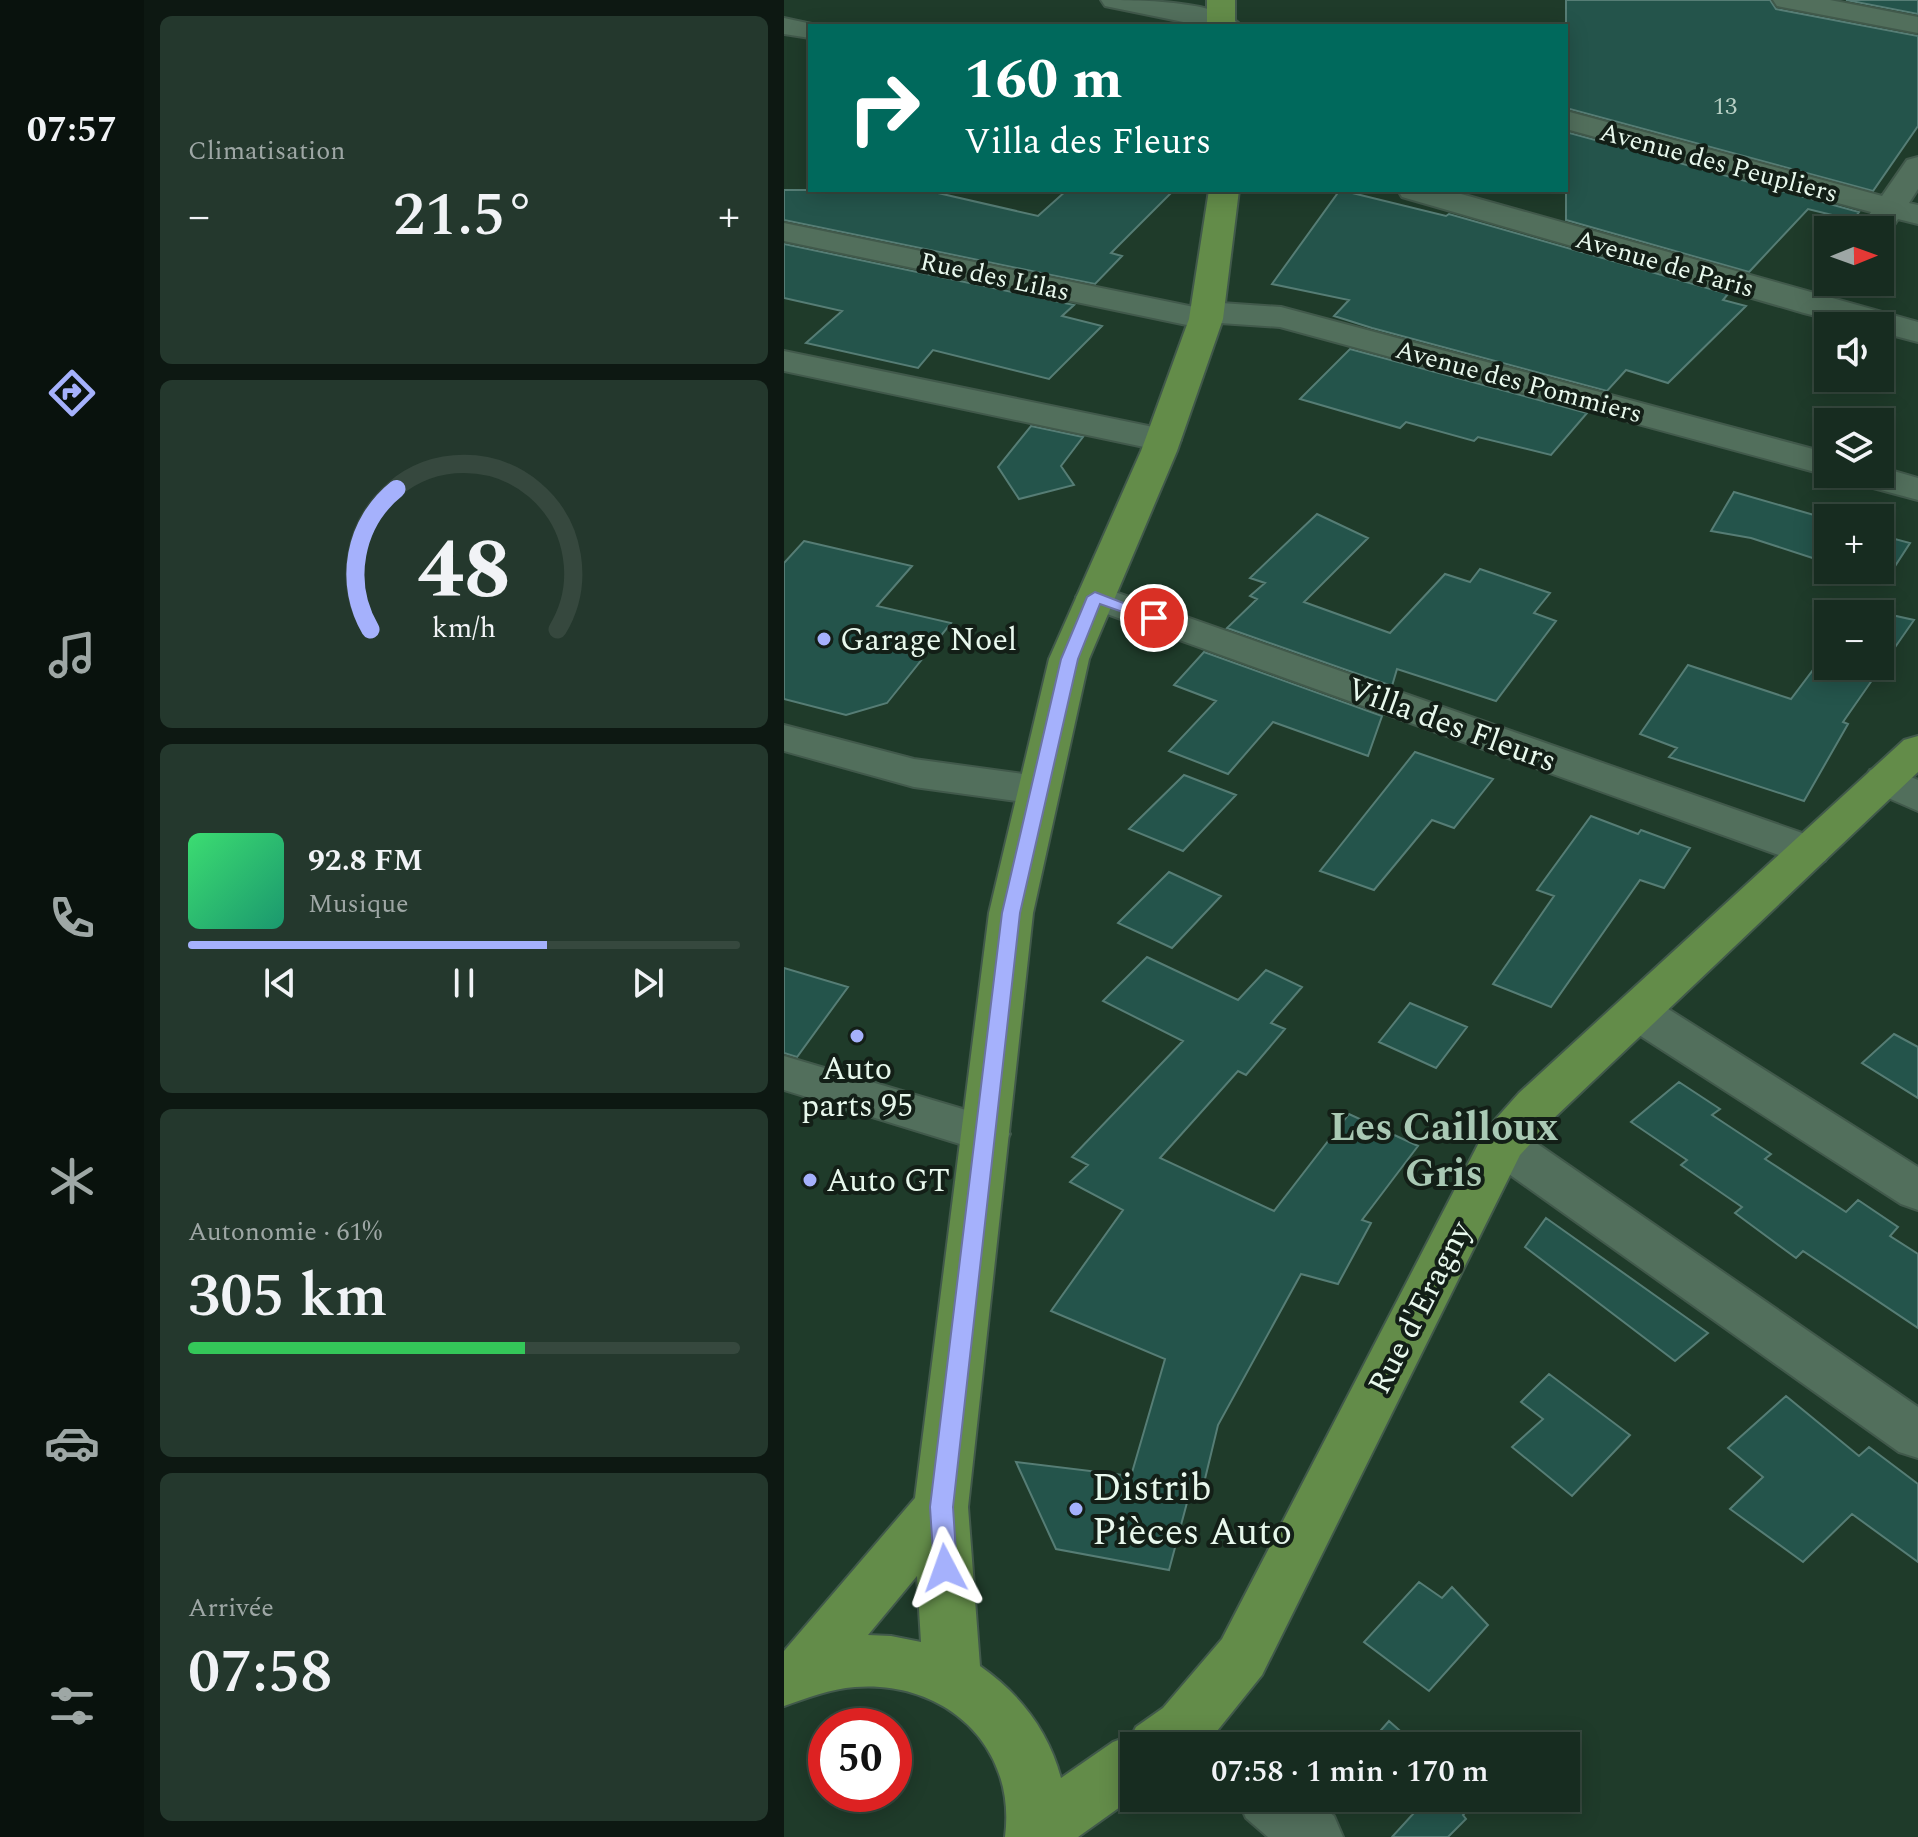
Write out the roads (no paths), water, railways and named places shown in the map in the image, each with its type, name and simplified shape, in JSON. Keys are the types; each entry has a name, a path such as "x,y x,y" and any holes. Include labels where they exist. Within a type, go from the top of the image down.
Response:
{"main road":[{"path":"952,1678 941,1507 1011,913 1069,659 1161,446 1207,316 1224,192"},
{"name":"Rue d'Eragny","path":"1188,1732 1242,1657 1502,1144 1536,1106 1810,851 1907,775"},
{"path":"794,1675 941,1507"},
{"path":"794,1675 856,1660 906,1663 952,1678 989,1704 1017,1739 1034,1783 1035,1834"},
{"path":"1035,1834 1120,1772"}],"street":[{"path":"1115,0 1222,19"},
{"path":"1787,0 1918,25"},
{"path":"784,26 808,30"},
{"name":"Avenue des Peupliers","path":"1568,121 1895,218"},
{"path":"1895,218 1918,166"},
{"name":"Avenue de Paris","path":"1421,192 1814,291"},
{"name":"Rue des Lilas","path":"784,232 1207,316"},
{"name":"Avenue de Paris","path":"1831,296 1918,332"},
{"name":"Avenue des Pommiers","path":"1207,316 1281,317 1814,460"},
{"path":"784,361 1161,446"},
{"path":"1894,482 1918,489"},
{"name":"Villa des Fleurs","path":"1095,597 1810,851"},
{"path":"784,738 914,773 1038,790"},
{"path":"1638,1012 1918,1191"},
{"path":"784,1073 986,1134"},
{"path":"1502,1144 1918,1436"},
{"path":"1284,1812 1313,1837"}],"place":[{"name":"Garage Noel","path":"824,639"},
{"name":"Auto parts 95","path":"857,1036"},
{"name":"Auto GT","path":"810,1180"},
{"name":"Distrib Pièces Auto","path":"1076,1509"}],"district":[{"name":"Les Cailloux Gris","path":"1444,1149"}]}
